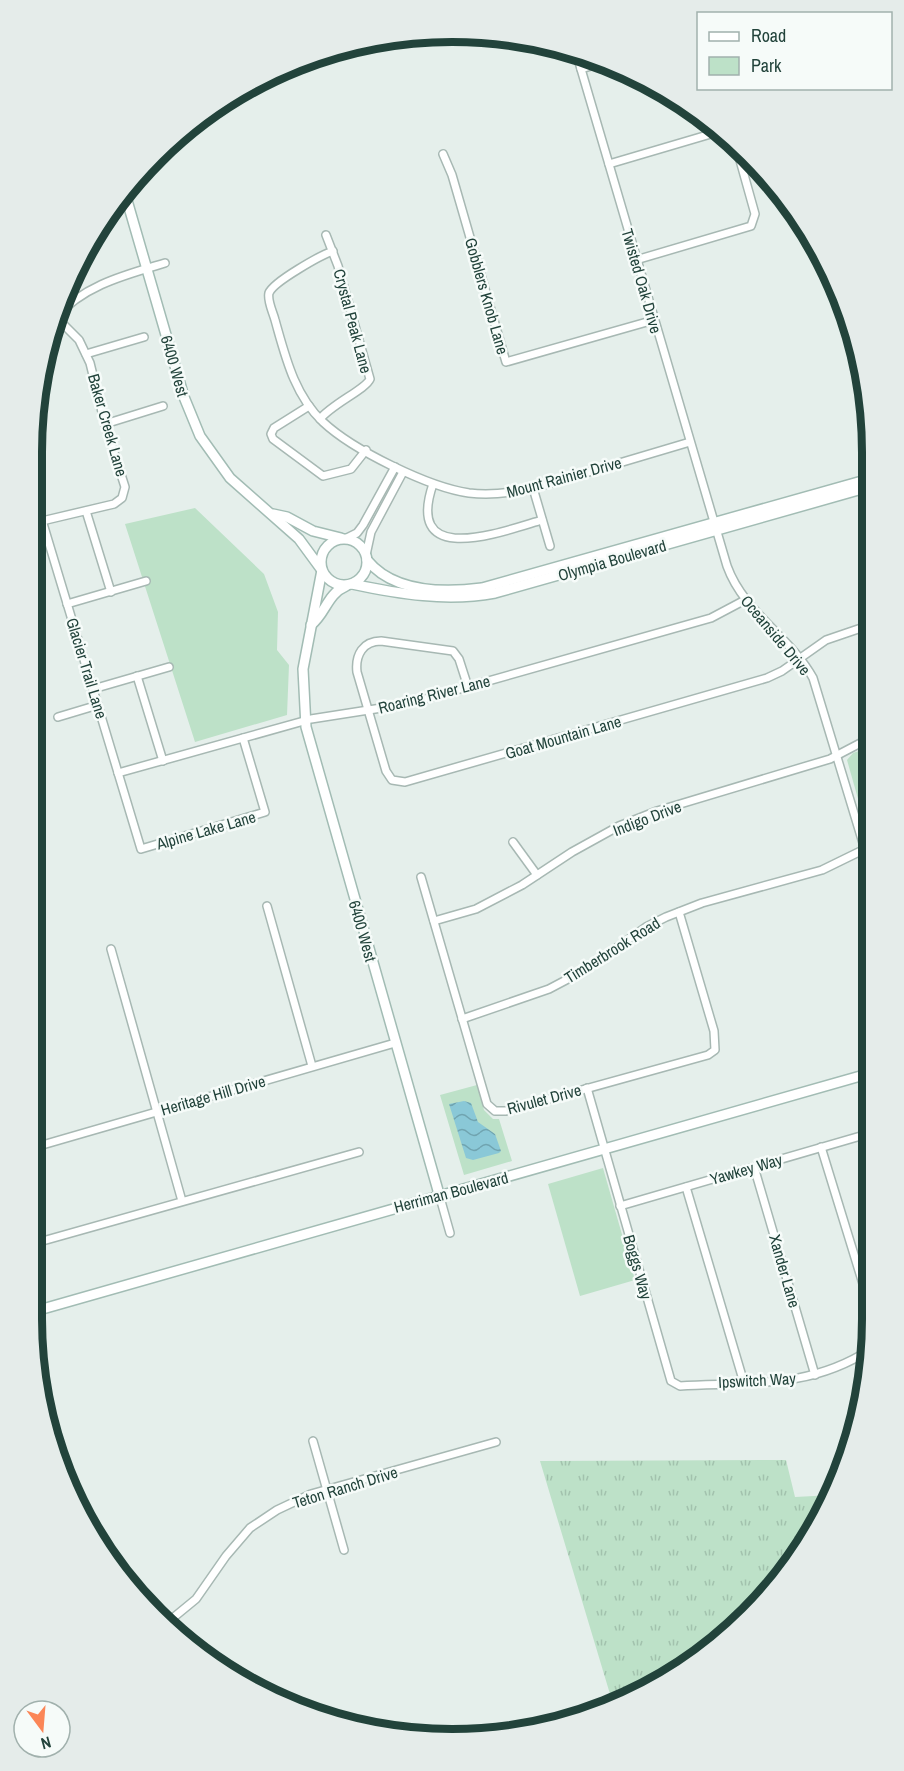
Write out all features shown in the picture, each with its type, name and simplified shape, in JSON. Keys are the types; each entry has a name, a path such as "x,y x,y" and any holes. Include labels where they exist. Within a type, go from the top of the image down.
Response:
{"street":[{"name":"Twisted Oak Drive","path":"579,62 709,509"},
{"path":"581,69 590,66"},
{"path":"609,164 710,134"},
{"name":"Gobblers Knob Lane","path":"443,154 452,176 506,362 654,320"},
{"path":"636,260 748,228 754,223 755,214 740,160"},
{"name":"6400 West","path":"127,202 184,397 200,436 230,478 305,545 321,570 303,676 305,720 450,1233"},
{"name":"Crystal Peak Lane","path":"320,419 337,402 366,387 370,379 333,251 326,235"},
{"name":"Mount Rainier Drive","path":"333,251 317,258 273,288 269,295 289,369 309,406 320,419 399,469 434,484 481,494 533,488 690,442"},
{"path":"69,307 94,288 165,263"},
{"name":"Baker Creek Lane","path":"42,521 114,504 122,498 126,487 105,424 86,354 79,340 63,324"},
{"path":"86,354 144,337"},
{"path":"105,424 163,406"},
{"path":"309,406 274,428 271,434 275,441 323,476 351,469 366,450"},
{"path":"399,469 371,532 364,573 350,585 334,584 321,570 321,555 326,546 357,533 399,469"},
{"name":"Olympia Boulevard","path":"350,585 431,597 482,596 862,481"},
{"path":"434,484 427,512 436,533 443,537 485,536 543,520"},
{"path":"533,488 550,546"},
{"name":"Olympia Boulevard","path":"366,557 382,575 405,584 437,590 471,590 502,584 862,489"},
{"name":"Oceanside Drive","path":"709,509 730,575 745,600 800,659 817,687 862,839"},
{"path":"86,511 111,592"},
{"name":"6400 West","path":"273,514 287,517 313,531 345,539"},
{"name":"Glacier Trail Lane","path":"42,521 141,849"},
{"path":"345,539 358,544 366,557"},
{"path":"68,604 146,581"},
{"name":"6400 West","path":"311,626 321,615 332,596 350,585"},
{"name":"Roaring River Lane","path":"118,773 305,720 407,704 717,616 745,600"},
{"name":"Goat Mountain Lane","path":"468,687 459,659 453,651 372,642 360,652 356,664 388,775 392,780 402,782 767,678 800,659 826,640 862,628"},
{"path":"93,689 169,667"},
{"path":"137,676 163,761"},
{"path":"58,717 98,705"},
{"name":"Alpine Lake Lane","path":"141,849 265,812 243,738"},
{"name":"Indigo Drive","path":"434,921 476,909 537,876 572,852 647,815 838,755 862,742"},
{"path":"513,842 537,876"},
{"name":"Timberbrook Road","path":"462,1019 549,989 585,970 646,927 679,912 822,870 862,850"},
{"name":"Rivulet Drive","path":"421,876 487,1104 495,1111 506,1111 708,1055 715,1050 714,1031 679,912"},
{"path":"267,906 312,1065"},
{"path":"111,949 182,1201"},
{"name":"Heritage Hill Drive","path":"42,1145 312,1065 395,1043"},
{"name":"Herriman Boulevard","path":"42,1309 439,1194 605,1150 862,1076"},
{"name":"Boggs Way","path":"587,1088 667,1373 673,1383"},
{"name":"Yawkey Way","path":"621,1206 862,1135"},
{"path":"821,1147 862,1280"},
{"path":"42,1241 359,1152"},
{"name":"Xander Lane","path":"754,1167 815,1375"},
{"path":"686,1187 744,1383"},
{"name":"Ipswitch Way","path":"673,1383 683,1386 777,1382 815,1375 847,1365 860,1356"},
{"path":"312,1441 344,1550"},
{"name":"Teton Ranch Drive","path":"172,1618 196,1599 226,1556 250,1528 290,1503 327,1490 496,1442"}],"green space":[{"path":"195,508 264,574 278,612 277,650 289,665 287,715 195,742 125,524"},
{"path":"862,750 862,813 847,760 853,753"},
{"path":"477,1085 484,1110 493,1119 499,1119 512,1161 464,1175 440,1095"},
{"path":"603,1168 635,1280 580,1296 548,1184"},
{"path":"786,1460 795,1497 822,1496 793,1547 742,1609 680,1660 611,1697 540,1461"}],"water":[{"path":"464,1101 471,1103 478,1122 495,1134 501,1151 499,1153 473,1160 466,1158 449,1104"}]}
